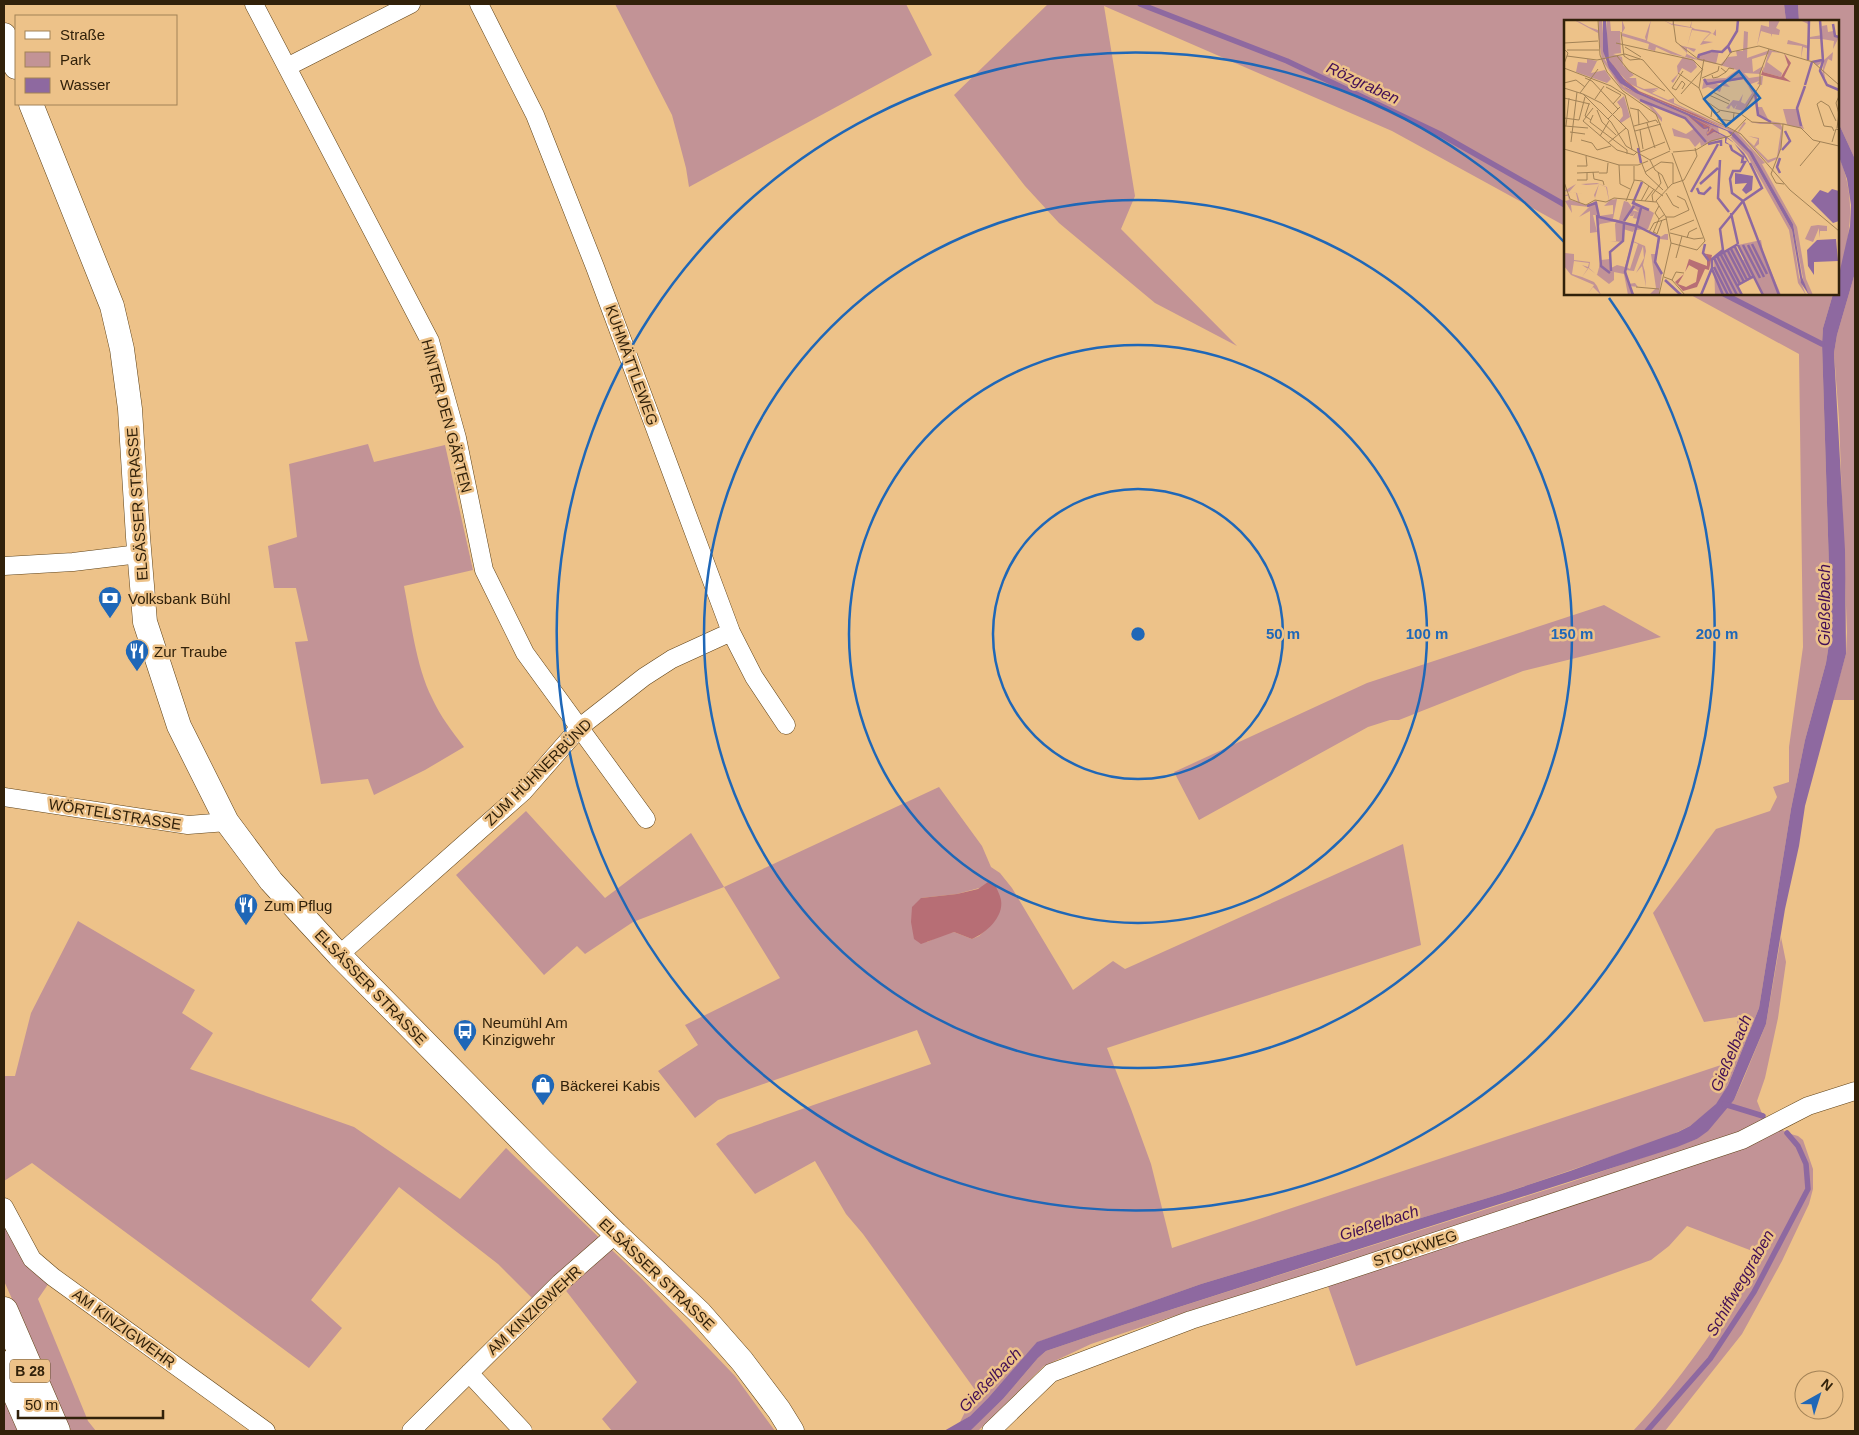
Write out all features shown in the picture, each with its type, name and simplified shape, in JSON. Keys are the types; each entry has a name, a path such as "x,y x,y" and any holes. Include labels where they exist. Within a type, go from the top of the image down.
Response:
{"highway":[{"name":"B 28","path":"4,1311 56,1431"},
{"name":"B 28","path":"4,1365 33,1431"}],"street":[{"name":"HINTER DEN GÄRTEN","path":"254,4 430,341 457,438 484,570 525,653 646,819"},
{"path":"287,67 411,4"},
{"name":"KUHMÄTTLEWEG","path":"478,4 535,115 595,267 731,632 754,677 786,725"},
{"path":"4,35 15,63"},
{"name":"ELSÄSSER STRASSE","path":"31,105 112,306 122,349 130,409 139,554 146,622 178,726 227,822 271,881 339,955 616,1234 699,1312 742,1361 779,1410 792,1431"},
{"path":"4,566 73,562 139,554"},
{"name":"ZUM HÜHNERBÜND","path":"339,955 523,792 580,727 644,677 672,659 731,632"},
{"name":"WÖRTELSTRASSE","path":"4,797 188,825 227,822"},
{"name":"STOCKWEG","path":"991,1431 1051,1373 1190,1320 1325,1278 1742,1140 1808,1106 1855,1091"},
{"name":"AM KINZIGWEHR","path":"4,1207 32,1259 53,1277 266,1431"},
{"name":"AM KINZIGWEHR","path":"411,1431 560,1283 616,1234"},
{"path":"468,1373 523,1431"}],"green space":[{"path":"615,4 906,4 932,55 689,187 672,115"},
{"path":"1048,4 1784,4 1786,20 1564,20 1564,225 1392,131 1104,6 1135,196 1121,229 1237,346 1155,303 1059,223 1025,186 954,95"},
{"path":"1798,4 1855,4 1855,159 1839,124 1839,20 1799,20"},
{"path":"1839,157 1848,186 1850,201 1849,231 1839,275"},
{"path":"1855,273 1855,700 1833,700 1846,654 1847,632 1839,419 1834,353 1837,335"},
{"path":"1691,295 1833,295 1823,328 1822,344 1831,631 1826,663 1805,740 1791,809 1759,1008 1728,1085 1716,1105 1690,1126 1665,1138 1501,1194 1201,1284 1038,1342 988,1398 970,1416 960,1422 968,1406 978,1394 863,1234 846,1214 815,1161 755,1194 716,1144 728,1135 931,1064 917,1030 718,1100 695,1118 658,1071 698,1045 685,1025 780,978 724,887 939,787 982,846 991,867 1000,873 1012,888 1073,990 1113,961 1125,969 1403,844 1421,945 1107,1048 1151,1164 1172,1248 1724,1064 1735,1048 1738,1031 1737,1017 1704,1022 1653,913 1716,829 1770,811 1777,797 1773,787 1789,782 1789,747 1803,647 1799,354","holes":["983,887 989,927 979,936 972,939 954,932 944,934 927,942 921,898 957,894"]},
{"path":"368,444 374,462 445,445 473,570 404,586 415,643 426,685 446,723 464,747 425,770 374,795 368,779 321,784 295,642 308,641 296,588 274,588 268,546 297,537 289,464"},
{"path":"1604,605 1661,637 1523,671 1399,720 1390,720 1368,727 1199,820 1174,772 1367,683"},
{"path":"526,811 605,898 691,833 724,887 633,922 585,954 577,946 544,975 456,875"},
{"path":"78,921 195,990 182,1013 213,1033 190,1069 354,1127 460,1199 506,1148 640,1277 735,1376 775,1431 612,1431 602,1419 637,1382 560,1283 538,1304 498,1264 399,1187 311,1300 342,1328 309,1368 32,1163 4,1181 4,1076 15,1076 31,1013"},
{"path":"1781,937 1786,962 1778,1018 1765,1078 1757,1101 1763,1116 1787,1133 1798,1136 1803,1140 1813,1169 1813,1189 1809,1204 1782,1261 1742,1334 1665,1431 1633,1431 1673,1385 1723,1316 1742,1286 1755,1252 1687,1226 1669,1246 1651,1260 1356,1366 1323,1272 1198,1308 1091,1344 1044,1366 978,1431 969,1431 1003,1399 1046,1351 1568,1183 1697,1139 1734,1100 1743,1080 1766,1024"},
{"path":"4,1207 53,1277 38,1299 88,1421 96,1431 71,1431 4,1281"},
{"path":"4,1394 20,1431 4,1431"}],"shaded area":[{"path":"988,882 995,885 1001,898 1001,906 1000,912 993,924 983,933 972,939 954,932 921,944 914,939 911,922 912,907 921,898 957,894 978,889"}],"water":[{"path":"1784,4 1798,4 1799,20 1786,20"},
{"path":"1839,124 1855,159 1855,273 1837,335 1834,353 1845,550 1846,654 1805,806 1799,846 1785,909 1766,1024 1734,1100 1708,1131 1697,1139 1677,1147 1046,1351 1003,1399 971,1430 944,1431 970,1416 1037,1342 1201,1284 1501,1194 1570,1171 1678,1132 1690,1126 1716,1104 1728,1085 1759,1008 1791,809 1805,740 1826,663 1831,631 1822,344 1823,328 1833,295 1839,295 1839,275 1850,226 1851,205 1847,179 1839,157"}],"waterway":[{"name":"Rözgraben","path":"1140,4 1287,61 1440,134 1564,204"},
{"name":"Rözgraben","path":"1726,295 1822,344"},
{"path":"1724,1104 1763,1116"},
{"name":"Schiffweggraben","path":"1647,1431 1710,1359 1754,1292 1808,1189 1806,1164 1798,1146 1787,1133"}],"place":[{"name":"Volksbank Bühl","path":"110,619"},
{"name":"Zur Traube","path":"137,672"},
{"name":"Zum Pflug","path":"246,926"},
{"name":"Neumühl Am Kinzigwehr","path":"465,1052"},
{"name":"Bäckerei Kabis","path":"543,1106"}],"water label":[{"name":"Gießelbach","path":"1824,605"},
{"name":"Gießelbach","path":"1731,1053"},
{"name":"Gießelbach","path":"1379,1223"},
{"name":"Gießelbach","path":"990,1380"}]}
